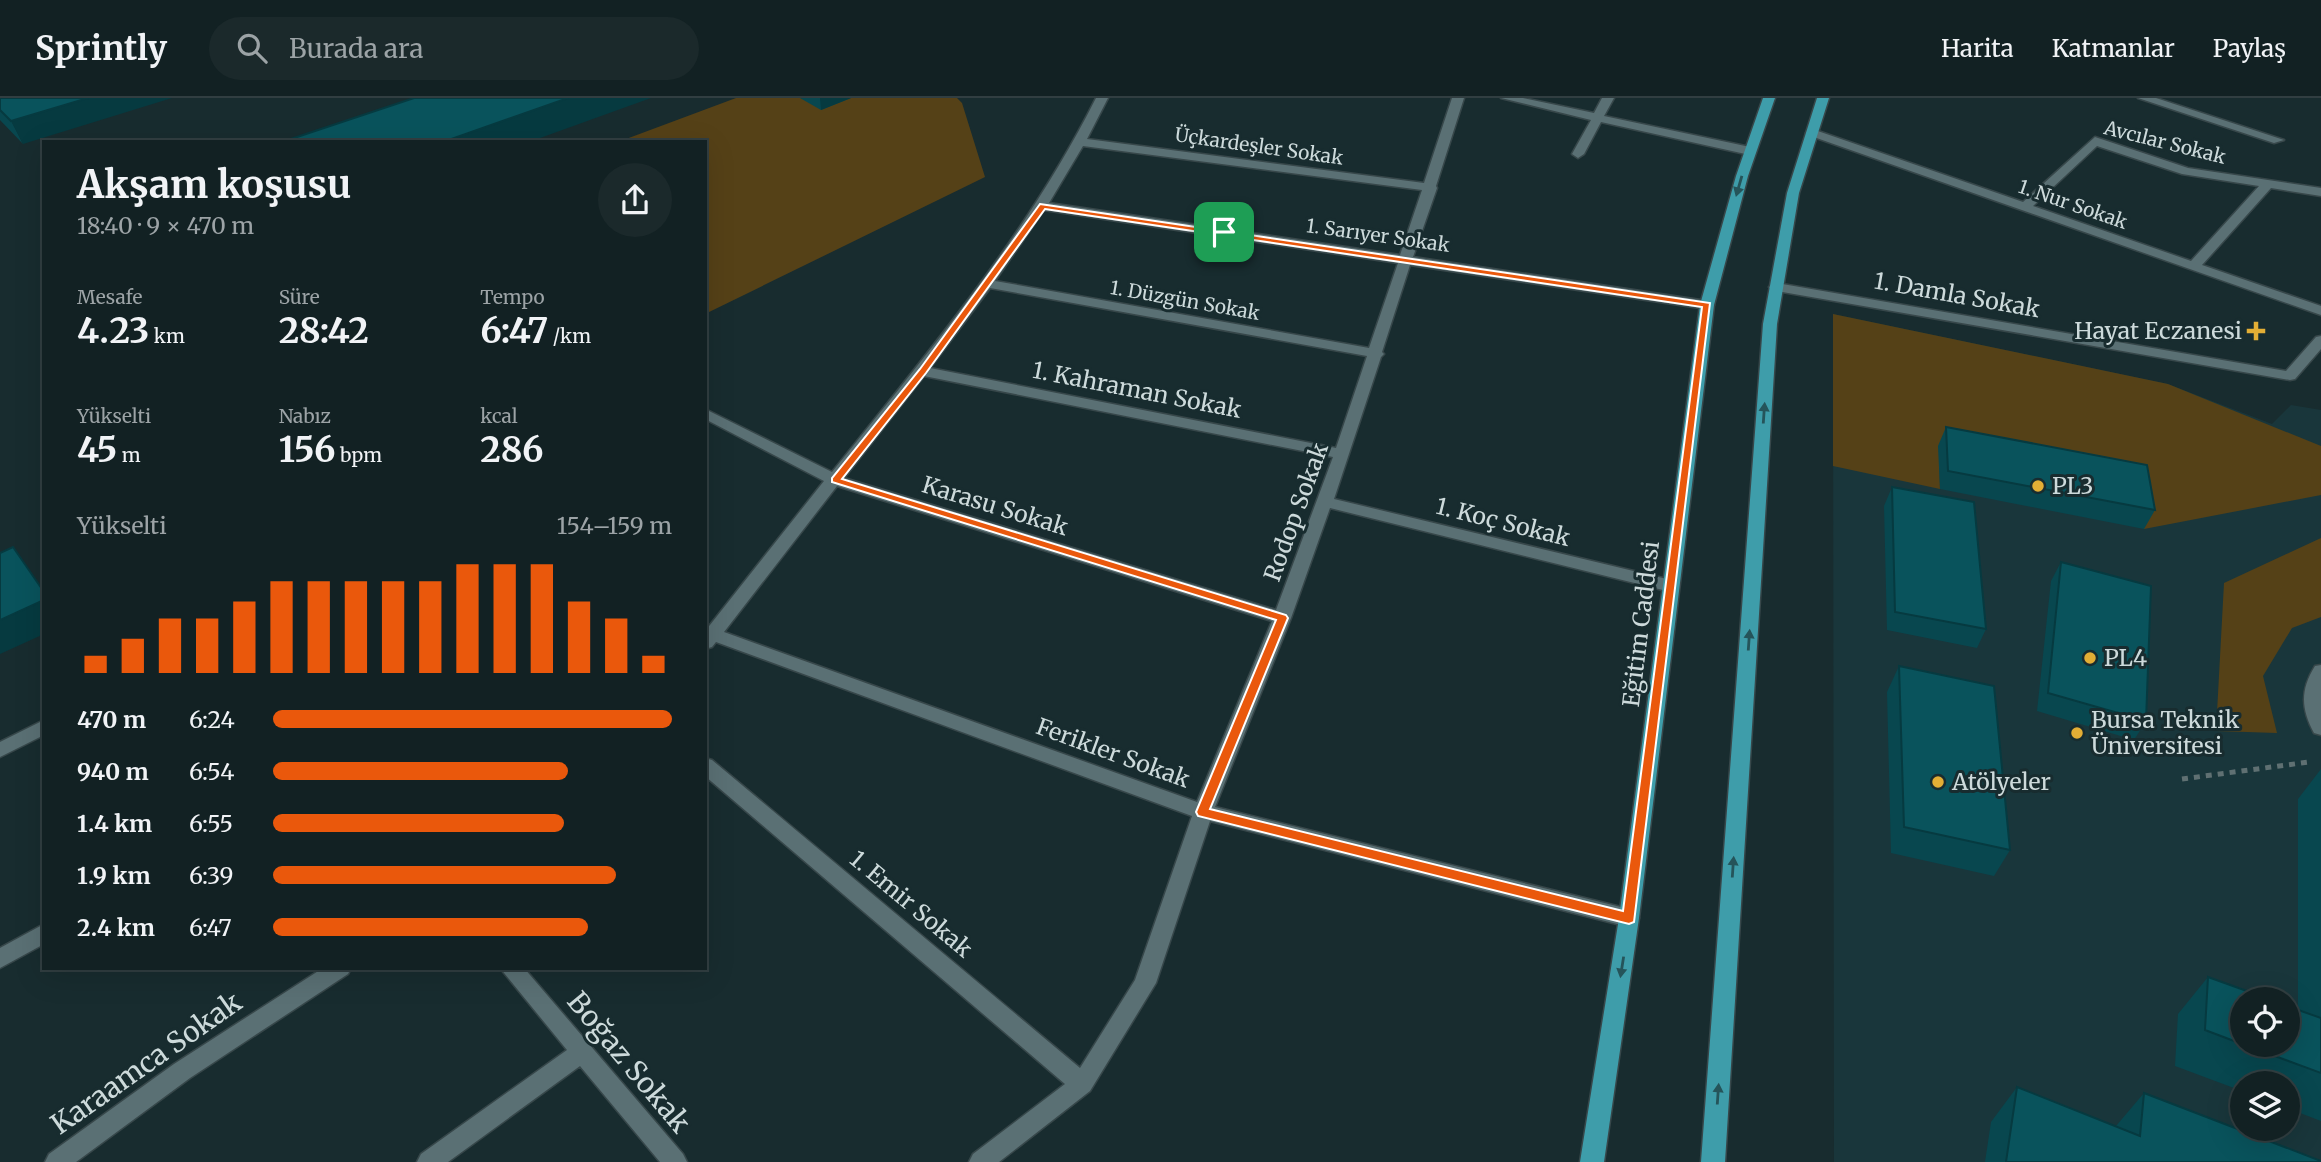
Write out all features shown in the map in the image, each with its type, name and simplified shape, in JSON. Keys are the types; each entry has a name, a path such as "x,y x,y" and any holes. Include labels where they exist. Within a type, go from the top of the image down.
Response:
{"main road":[{"name":"Eğitim Caddesi","path":"1592,1162 1629,918 1707,305 1769,98"},
{"path":"1713,1162 1769,338 1793,193 1823,98"}],"street":[{"path":"709,639 923,371 1043,206 1081,142 1102,98"},
{"name":"Rodop Sokak","path":"1082,1084 1145,984 1203,812 1282,618 1342,454 1377,354 1458,98"},
{"path":"1507,98 1751,151"},
{"path":"1578,154 1608,98"},
{"path":"2144,98 2278,140"},
{"name":"1. Nur Sokak","path":"1811,133 2321,311"},
{"name":"Avcılar Sokak","path":"2024,208 2095,141 2186,171 2321,192"},
{"name":"Üçkardeşler Sokak","path":"1081,142 1431,188"},
{"path":"2193,267 2268,184"},
{"name":"1. Sarıyer Sokak","path":"1043,206 1707,305"},
{"name":"1. Düzgün Sokak","path":"986,283 1377,354"},
{"name":"1. Damla Sokak","path":"1776,287 2290,376 2321,340"},
{"name":"1. Kahraman Sokak","path":"923,371 1342,454"},
{"name":"Karasu Sokak","path":"707,414 835,480 1282,618"},
{"name":"1. Koç Sokak","path":"1325,502 1671,586"},
{"name":"Ferikler Sokak","path":"709,639 1203,812 1629,918"},
{"path":"2321,671 2313,683 2313,712 2321,728"},
{"path":"0,750 42,728"},
{"name":"1. Emir Sokak","path":"707,767 1082,1084"},
{"path":"0,959 42,934"},
{"name":"Karaamca Sokak","path":"57,1162 181,1071 337,970"},
{"name":"Boğaz Sokak","path":"514,970 675,1162"},
{"path":"429,1162 582,1052"},
{"path":"987,1160 1082,1084"}],"path":[{"path":"2182,779 2321,760"}],"shaded area":[{"path":"736,98 957,98 962,103 985,177 707,313 707,140 623,140"},
{"name":"Bursa Teknik Üniversitesi","path":"1833,314 2168,384 2272,424 2291,405 2321,410 2321,1162 1834,1162"},
{"path":"1833,314 2168,384 2321,446 2321,495 2144,529 2136,483 1939,446 1940,489 1833,466"},
{"path":"2321,538 2321,617 2292,628 2263,676 2277,733 2216,731 2224,583"}],"building":[{"path":"0,98 88,98 11,121 0,110"},
{"path":"414,98 568,98 449,140 288,140"},
{"path":"1946,427 2147,465 2155,510 1948,471"},
{"path":"1892,487 1974,502 1986,629 1895,612"},
{"path":"13,547 42,589 42,601 0,620 0,553"},
{"name":"PL4","path":"2061,562 2151,586 2146,721 2048,693"},
{"name":"Atölyeler","path":"1899,666 1994,686 2010,850 1904,827"},
{"path":"2208,977 2236,987 2230,987 2230,1039 2205,1030"},
{"path":"2300,1011 2321,1018 2321,1073 2278,1057 2300,1057"},
{"path":"2017,1087 2140,1136 2144,1093 2230,1126 2230,1141 2269,1141 2321,1161 2321,1162 2006,1162"}],"place":[{"name":"Hayat Eczanesi","path":"2256,331"},
{"name":"PL3","path":"2038,486"},
{"name":"PL4","path":"2090,658"},
{"name":"Bursa Teknik Üniversitesi","path":"2077,733"},
{"name":"Atölyeler","path":"1938,782"}],"route":[{"path":"1043,206 1224,232 1707,305 1629,918 1203,812 1282,618 835,480 923,371 1043,206"}]}
